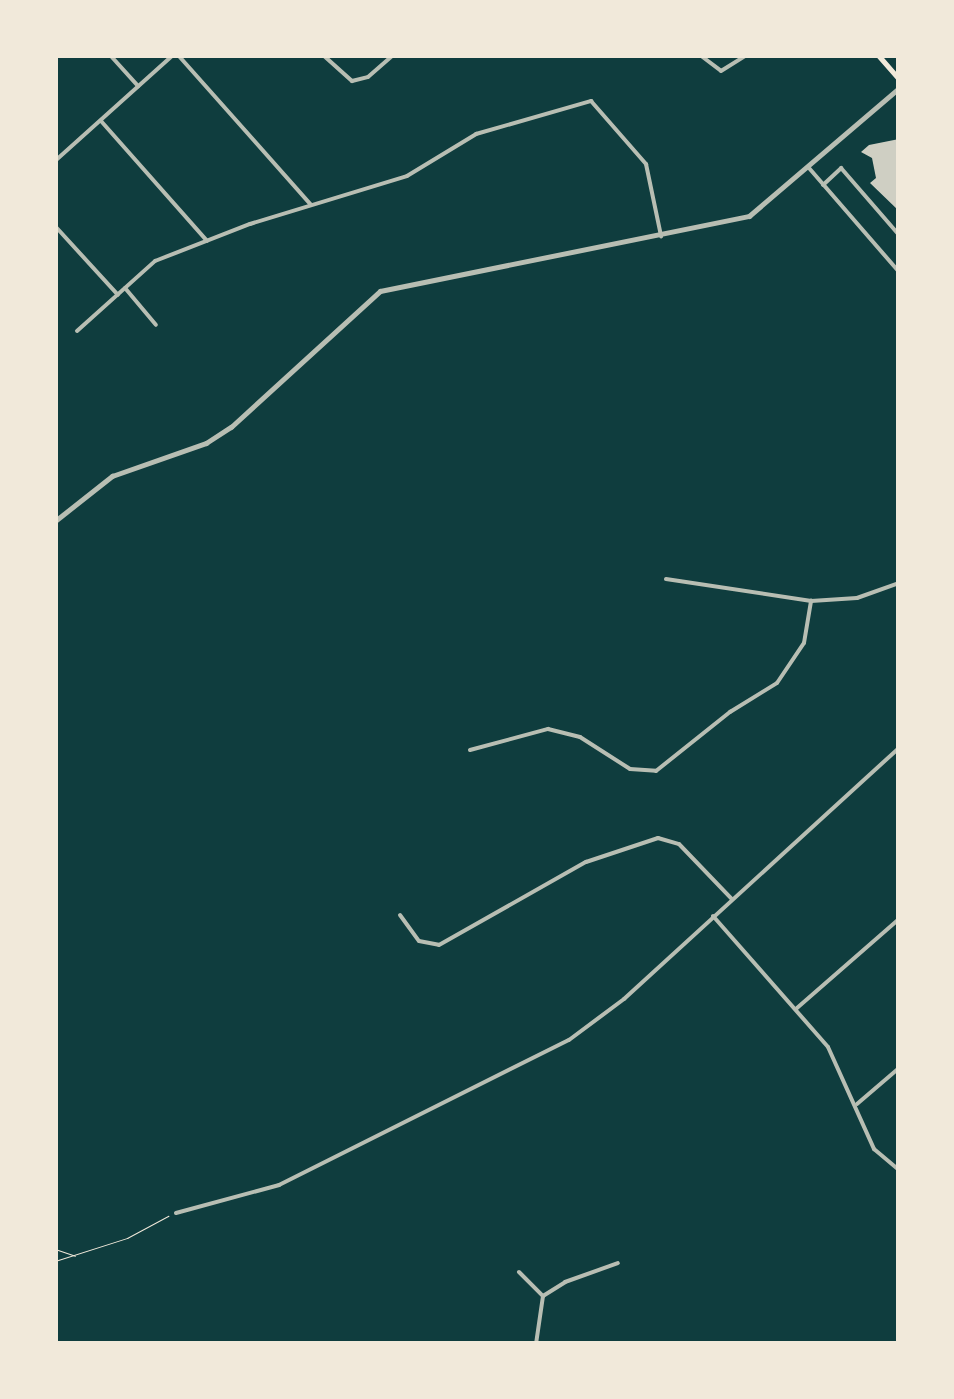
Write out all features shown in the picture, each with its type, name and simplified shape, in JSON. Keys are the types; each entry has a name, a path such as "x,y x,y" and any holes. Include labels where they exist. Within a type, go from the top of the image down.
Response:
{"main road":[{"path":"878,55 899,79"}],"street":[{"path":"110,55 138,86"},
{"path":"55,161 175,55 311,205"},
{"path":"323,55 352,80 368,77 393,55"},
{"path":"700,55 721,71 746,55"},
{"path":"55,520 112,476 206,443 232,426 380,291 749,216 899,88"},
{"path":"77,331 156,261 311,205 407,176 476,134 591,101 646,164 661,236"},
{"path":"100,121 206,241"},
{"path":"808,168 899,272"},
{"path":"823,185 841,168 899,235"},
{"path":"55,226 118,295"},
{"path":"125,288 156,325"},
{"path":"666,579 811,601 857,598 899,583"},
{"path":"470,750 527,731 548,729 580,737 630,769 656,772 785,674 804,643 811,601"},
{"path":"176,1213 279,1186 532,1061 614,1006 899,748"},
{"path":"400,915 419,941 439,945 586,862 658,838 679,844 732,899"},
{"path":"714,916 834,1056 874,1149 899,1170"},
{"path":"796,1009 899,920"},
{"path":"857,1104 899,1068"},
{"path":"536,1344 544,1296 565,1282 618,1263"},
{"path":"519,1272 544,1296"}],"path":[{"path":"55,1262 78,1257 176,1213"},
{"path":"55,1248 78,1257"}],"building":[{"path":"899,139 899,211 870,183 876,178 872,158 861,152 869,145"}]}
